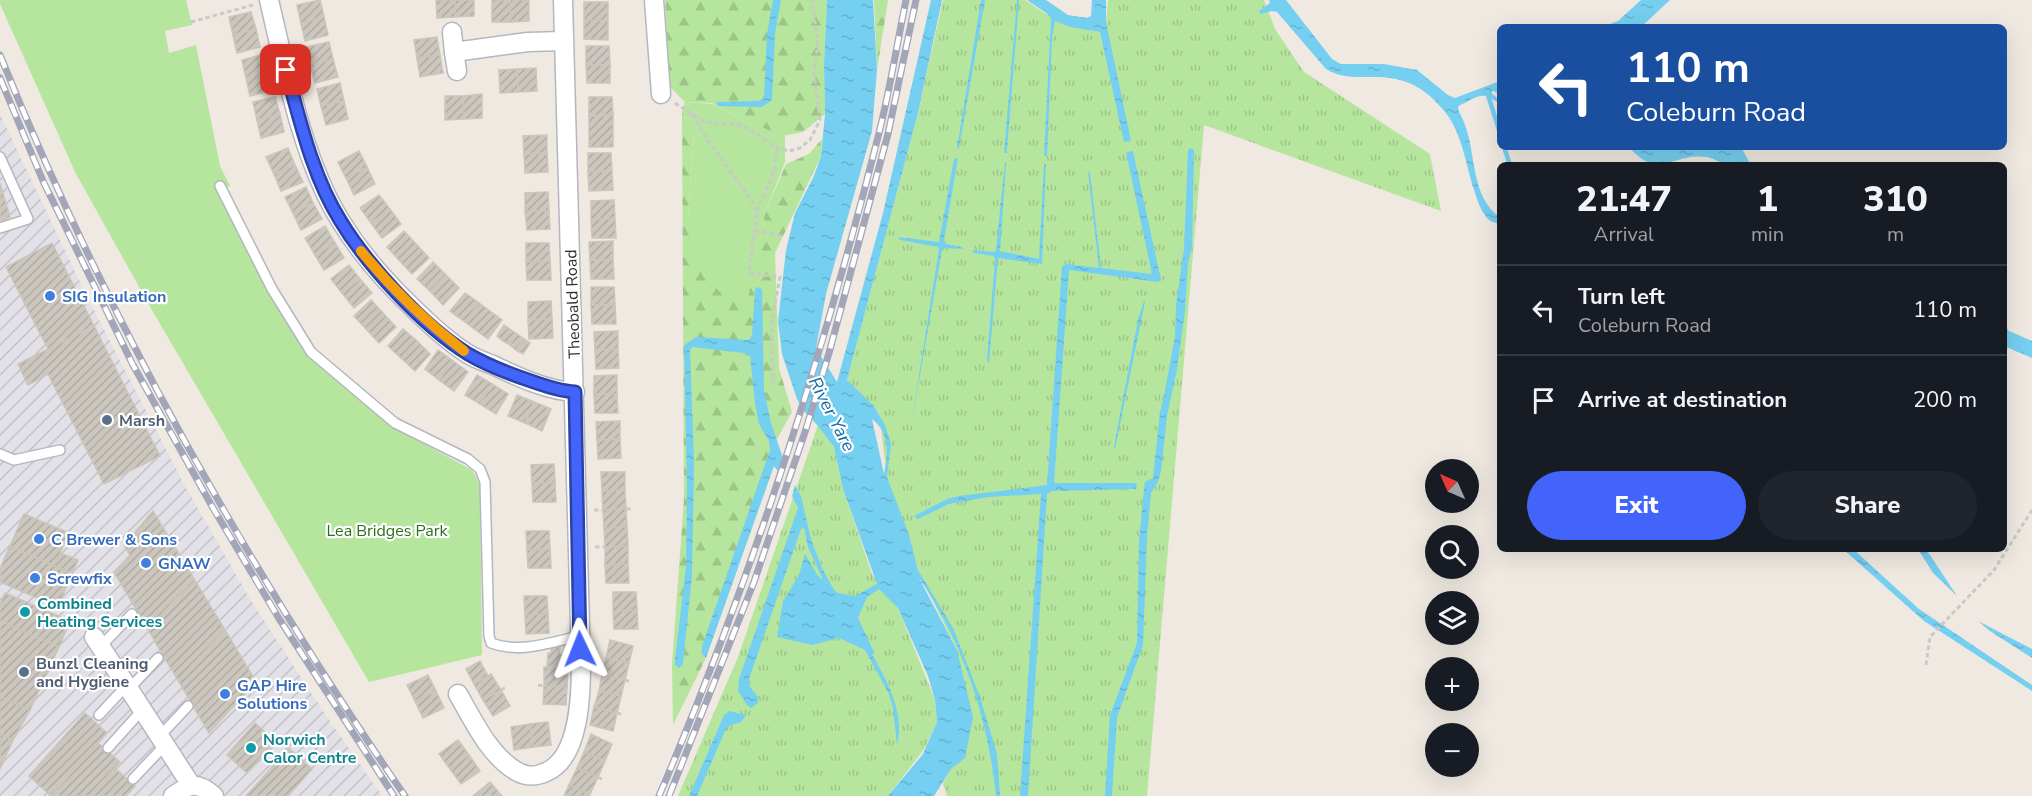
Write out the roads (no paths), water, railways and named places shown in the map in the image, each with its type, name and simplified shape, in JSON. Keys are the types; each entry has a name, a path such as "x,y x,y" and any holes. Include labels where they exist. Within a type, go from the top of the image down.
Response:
{"street":[{"path":"269,0 309,150 339,219 362,251 390,285 429,323 468,354 513,375 575,392"},
{"name":"Theobald Road","path":"458,694 461,717 515,770 528,776 540,775 552,770 563,759 573,736 581,687 563,0"},
{"path":"654,0 661,94"},
{"path":"452,32 457,71"},
{"path":"454,52 528,42 563,41"},
{"path":"97,642 191,785"},
{"path":"173,796 191,785 200,786 214,796"}],"lane":[{"path":"0,157 28,219 0,228"},
{"path":"220,186 272,289 311,352 395,423 468,459 480,469 485,482 489,636 492,643 509,647 544,645 580,636"},
{"path":"0,454 14,460 60,450"},
{"path":"97,642 132,614"},
{"path":"99,715 158,658"},
{"path":"133,779 188,706"},
{"path":"108,748 143,709"}],"water":[{"path":"773,0 781,0 775,34 772,100 762,107 717,106 717,102 759,101 764,98 767,34"},
{"name":"River Yare","path":"827,0 873,0 877,70 872,131 826,294 816,348 837,382 883,213 931,0 942,0 918,113 847,380 874,406 885,425 891,444 887,477 909,535 918,570 953,628 980,697 997,754 1000,796 996,796 980,709 961,655 935,603 919,578 957,650 973,717 965,758 951,769 934,796 888,796 923,754 937,722 935,700 928,676 898,608 879,589 867,597 858,618 897,709 899,733 897,745 889,694 865,650 839,638 812,645 777,637 783,601 799,575 805,554 818,576 823,580 808,547 804,528 801,529 749,679 750,687 758,697 758,703 751,708 738,691 739,679 798,508 792,496 795,485 801,496 811,539 822,568 834,590 855,596 877,584 843,489 834,447 803,410 797,399 782,354 778,321 786,250 795,213 814,176 821,156 825,114 824,64","holes":["872,419 878,425 886,444 884,474"]},
{"path":"981,0 985,0 959,148 957,148"},
{"path":"1017,0 1019,0 1007,153 1004,153"},
{"path":"1027,0 1046,0 1068,15 1087,18 1091,16 1092,0 1106,0 1106,22 1131,141 1124,142 1100,32 1070,27 1055,21 1052,39 1047,156 1044,156 1051,18"},
{"path":"1269,0 1286,0 1332,59 1341,64 1384,64 1417,70 1455,98 1497,82 1497,89 1492,91 1492,94 1497,98 1497,102 1489,97 1480,96 1458,107 1468,136 1479,187 1484,199 1497,214 1497,223 1489,220 1481,209 1451,120 1429,95 1412,84 1393,78 1348,76 1326,69 1277,12 1260,14 1259,11 1270,3"},
{"path":"1641,0 1670,0 1644,24 1610,24 1618,21"},
{"path":"1191,148 1194,150 1192,248 1188,263 1185,311 1177,369 1167,416 1161,471 1158,482 1151,493 1143,645 1117,717 1112,796 1105,796 1110,715 1137,643 1139,540 1144,489 1145,482 1153,478 1160,412 1175,336 1176,305 1184,249 1188,150"},
{"path":"1632,150 1743,150 1749,162 1720,162 1709,158 1694,157 1670,162 1648,162"},
{"path":"1133,151 1161,280 1158,282 1069,270 1054,483 1137,483 1136,489 1052,491 1047,494 1028,796 1020,796 1041,494 988,497 949,504 918,519 914,516 947,499 959,496 1047,485 1062,266 1067,264 1099,268 1088,172 1090,173 1101,268 1152,274 1126,152"},
{"path":"958,158 944,240 946,244 963,249 944,248 942,250 911,426 939,249 900,240 898,237 939,242 954,159"},
{"path":"1005,162 1000,251 1039,259 1044,165 1046,164 1042,264 998,258 989,363 987,360 995,259 994,256 974,253 972,250 994,252 996,250"},
{"path":"757,287 762,289 764,390 771,423 784,461 780,474 774,466 706,658 702,654 702,646 770,450 769,441 759,424 750,356 744,353 692,347 690,350 694,464 692,576 683,664 679,668 675,665 675,660 686,567 684,345 696,337 749,340 752,335"},
{"path":"1145,302 1115,449 1138,320"},
{"path":"2007,328 2032,341 2032,358 2007,347"},
{"path":"1846,552 1856,552 1919,609 2032,685 2032,691 1924,621"},
{"path":"1920,552 1928,552 1957,596 1933,573"},
{"path":"1978,621 2032,649 2032,658 1990,631"},
{"path":"729,711 746,715 741,722 729,726 725,731 697,796 689,796 724,715"}],"waterway":[{"path":"1488,95 1497,124"},
{"path":"1505,150 1509,162"}],"railway":[{"path":"659,796 724,634 809,386 879,133 906,0"},
{"path":"669,796 754,582 806,429 829,353 888,134 916,0"},
{"path":"0,55 85,248 182,436 289,619 405,796"},
{"path":"0,78 43,181 133,365 213,508 278,617 394,796"}],"place":[{"name":"SIG Insulation","path":"50,296"},
{"name":"Marsh","path":"107,420"},
{"name":"C Brewer & Sons","path":"39,539"},
{"name":"GNAW","path":"146,563"},
{"name":"Screwfix","path":"35,578"},
{"name":"Combined Heating Services","path":"25,612"},
{"name":"Bunzl Cleaning and Hygiene","path":"24,672"},
{"name":"GAP Hire Solutions","path":"225,694"},
{"name":"Norwich Calor Centre","path":"251,748"}],"park label":[{"name":"Lea Bridges Park","path":"387,530"}]}
